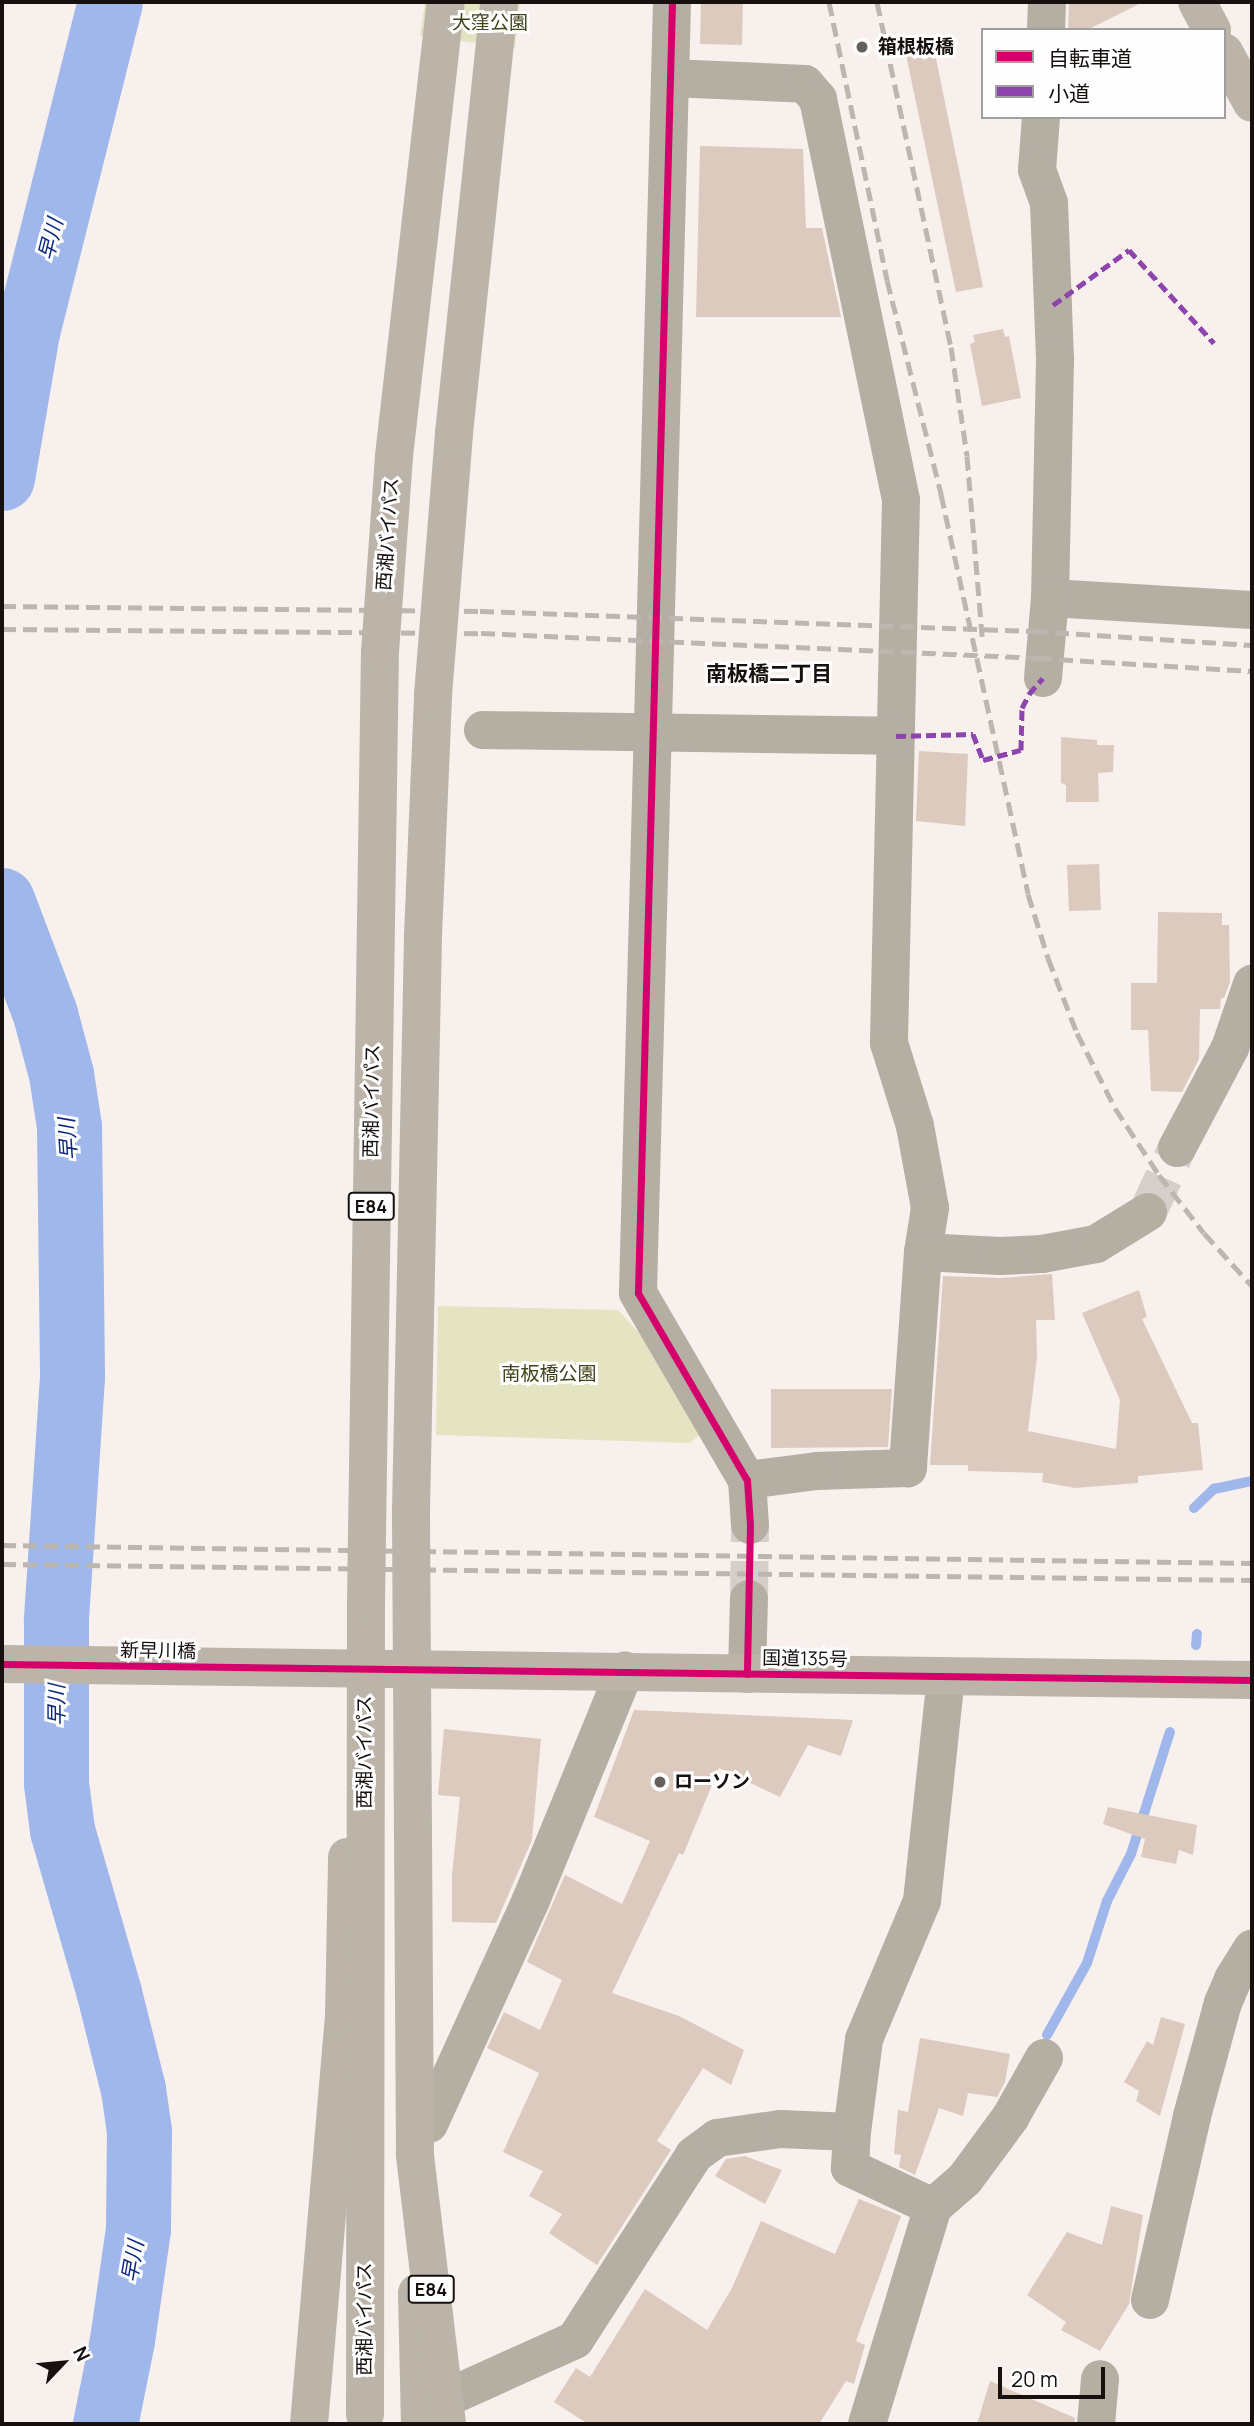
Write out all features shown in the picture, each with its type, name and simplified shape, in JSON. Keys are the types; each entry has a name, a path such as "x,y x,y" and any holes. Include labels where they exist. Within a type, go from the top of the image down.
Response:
{"highway":[{"name":"西湘バイパス","path":"365,2421 366,1604 380,652 394,456 446,2"},
{"name":"E84","path":"433,2420 422,2139 411,1510 423,936 433,695 450,488 499,2"},
{"path":"1197,2 1211,28"},
{"path":"1226,56 1252,103"},
{"name":"新早川橋","path":"2,1664 333,1669"},
{"path":"309,2424 344,2018 333,1669"},
{"name":"国道135号","path":"333,1669 1252,1680"}],"street":[{"path":"672,2 639,1293 747,1480 750,1525"},
{"path":"1046,28 1047,2"},
{"path":"670,78 805,84 818,99 901,500 889,1043 915,1126 930,1209 923,1252 908,1468 817,1471 747,1480"},
{"path":"1041,119 1037,170 1049,202 1055,360 1050,598 1044,678"},
{"path":"1050,598 1252,610"},
{"path":"483,730 896,736"},
{"path":"1177,1148 1230,1048 1252,984"},
{"path":"923,1252 1000,1256 1042,1254 1096,1244 1148,1212"},
{"path":"747,1674 749,1599"},
{"path":"422,2139 429,1669"},
{"path":"422,2139 531,1899 625,1671"},
{"path":"933,2207 850,2168 864,2039 922,1901 946,1677"},
{"path":"1150,2301 1192,2116 1223,2003 1233,1979 1252,1949"},
{"path":"867,2424 933,2207 965,2179 1010,2118 1044,2058"},
{"path":"433,2420 575,2340 694,2155 717,2138 780,2129 852,2132"},
{"path":"1096,2424 1100,2379"}],"green space":[{"name":"大窪公園","path":"425,2 520,2 515,48 420,36"},
{"name":"南板橋公園","path":"438,1306 618,1310 642,1336 702,1434 689,1443 436,1435"}],"building":[{"path":"701,2 743,2 742,45 700,44"},
{"path":"1069,2 1143,2 1091,28 1068,28"},
{"path":"934,49 983,287 956,292 906,55"},
{"path":"700,146 803,149 806,228 822,228 841,317 696,317"},
{"path":"1003,329 1005,337 1009,336 1021,398 982,406 970,344 975,342 973,335"},
{"path":"1061,737 1097,740 1097,745 1114,745 1113,772 1098,773 1099,802 1066,802 1066,785 1061,783"},
{"path":"919,751 968,754 965,826 916,821"},
{"path":"1099,864 1101,910 1069,911 1067,865"},
{"path":"1158,912 1222,913 1222,925 1229,925 1230,982 1224,998 1221,998 1220,1009 1200,1009 1199,1059 1182,1092 1151,1091 1148,1030 1131,1030 1131,983 1157,983"},
{"path":"1052,1274 1055,1320 1036,1320 1037,1358 1028,1431 1116,1449 1120,1400 1082,1313 1139,1290 1147,1317 1142,1319 1192,1423 1198,1423 1203,1470 1138,1476 1138,1483 1075,1488 1042,1482 1043,1473 968,1471 968,1465 930,1465 943,1276 1001,1278"},
{"path":"771,1389 892,1389 888,1447 771,1448"},
{"path":"634,1710 853,1720 841,1756 808,1745 780,1797 719,1768 683,1855 679,1853 612,1993 679,2016 744,2050 731,2085 703,2068 657,2141 671,2150 597,2265 549,2233 562,2214 529,2196 543,2171 503,2152 539,2073 487,2048 504,2012 540,2030 562,1980 527,1962 565,1875 622,1904 650,1841 594,1817"},
{"path":"444,1729 541,1739 532,1840 496,1923 452,1922 452,1875 460,1797 438,1795"},
{"path":"1108,1807 1197,1825 1193,1855 1179,1850 1176,1864 1141,1857 1145,1839 1103,1824"},
{"path":"1161,2017 1185,2024 1160,2116 1136,2101 1139,2091 1124,2082 1147,2041 1153,2045"},
{"path":"920,2038 1010,2054 1005,2082 997,2097 968,2093 963,2116 939,2108 915,2175 899,2167 901,2155 894,2154 898,2110 908,2112"},
{"path":"745,2156 782,2170 765,2204 715,2176 726,2159"},
{"path":"859,2199 901,2216 856,2341 865,2345 854,2384 846,2381 819,2424 588,2424 554,2402 576,2368 590,2377 645,2289 707,2330 732,2288 761,2221 835,2254"},
{"path":"1111,2206 1143,2215 1129,2304 1100,2351 1061,2330 1066,2322 1027,2295 1067,2232 1102,2245"},
{"path":"990,2381 1075,2418 1074,2424 977,2424"}],"waterway":[{"name":"早川","path":"2,478 27,332 110,2"},
{"name":"早川","path":"2,900 45,1014 61,1074 69,1126 72,1377 56,1621 56,1783 62,1830 109,1993 133,2089 139,2131 138,2229 122,2340 105,2424"},
{"path":"1194,1508 1214,1489 1252,1481"},
{"path":"1196,1645 1197,1634"},
{"path":"1047,2035 1087,1963 1107,1901 1131,1854 1170,1732"}],"tunnel":[{"path":"1148,1212 1177,1148"},
{"path":"749,1599 750,1525"}],"railway":[{"path":"829,2 887,280 941,494 1028,894 1048,958 1077,1033 1115,1108 1159,1175 1204,1233 1252,1286"},
{"path":"877,2 951,347 967,456 982,636"},
{"path":"2,606 480,611 1034,631 1252,645"},
{"path":"2,629 481,633 1038,658 1252,671"},
{"path":"2,1545 1252,1563"},
{"path":"2,1564 1252,1580"}],"marked path":[{"path":"1053,305 1129,250 1214,343"},
{"path":"896,736 973,734 983,760 1021,750 1022,708 1029,694 1043,678"}],"cycle path":[{"path":"672,2 638,1293 747,1480 750,1525 747,1674"},
{"path":"2,1664 1252,1680"}],"place":[{"name":"箱根板橋","path":"862,47"},
{"name":"ローソン","path":"660,1782"}],"district":[{"name":"南板橋二丁目","path":"769,673"}]}
